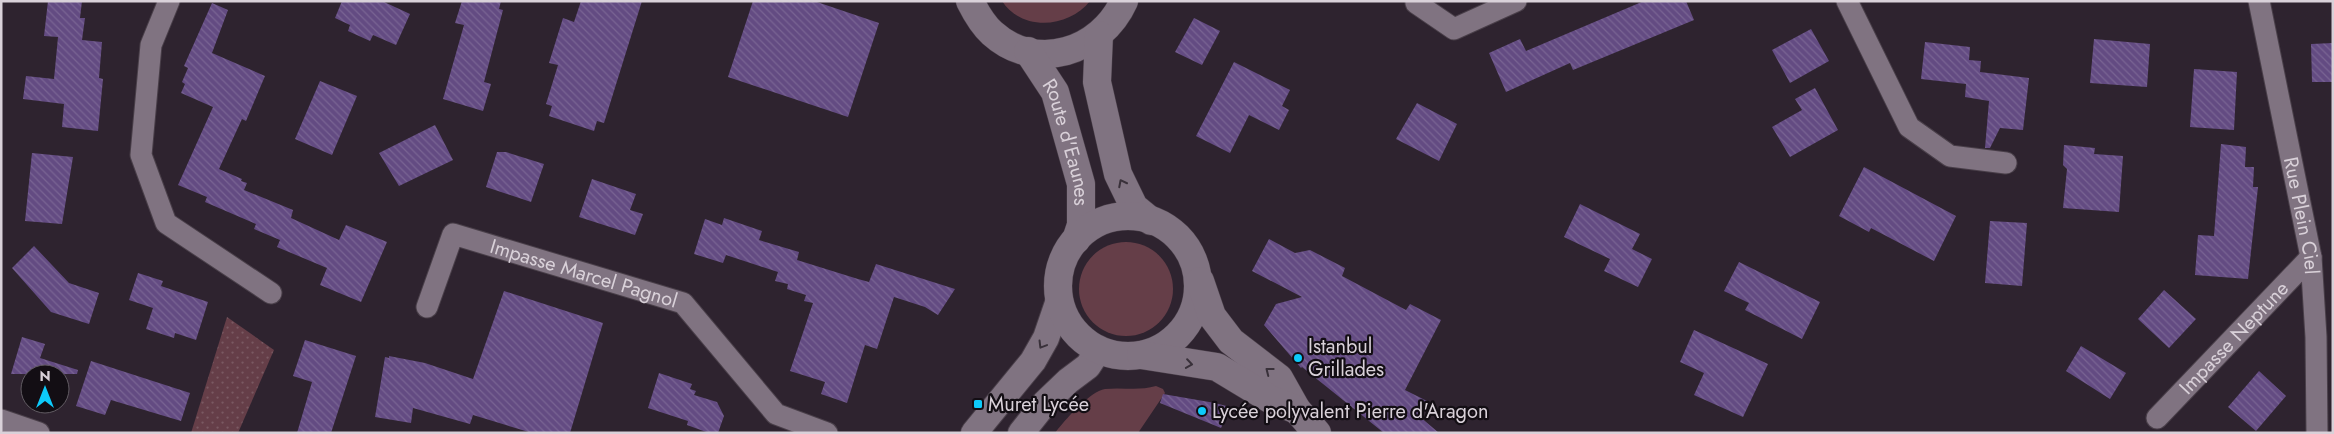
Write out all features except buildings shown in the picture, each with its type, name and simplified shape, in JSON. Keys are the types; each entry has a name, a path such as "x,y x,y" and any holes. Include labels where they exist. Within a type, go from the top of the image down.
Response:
{"main road":[{"path":"970,1 979,18 993,33 1010,44 1028,51 1044,53 1070,50 1090,42 1118,14 1124,1"},
{"path":"1099,35 1097,82 1118,174 1134,207 1151,220 1168,228 1181,241 1191,256 1212,316 1231,341 1279,378 1297,410 1317,433"},
{"name":"Route d'Eaunes","path":"1028,51 1056,92 1081,184 1081,225 1076,240"},
{"path":"1151,220 1133,217 1115,218 1097,224 1076,240 1062,264 1058,282 1062,311 1073,330 1088,344 1122,356 1140,355 1217,367 1270,399 1297,410"},
{"path":"1140,355 1158,349 1173,340 1186,326 1196,301 1197,274"}],"street":[{"path":"169,1 151,45 141,155 166,223 271,293"},
{"path":"1416,3 1454,30 1516,1"},
{"path":"1846,1 1909,127 1950,156 2006,164"},
{"name":"Rue Plein Ciel","path":"2259,1 2311,257 2324,342 2317,433"},
{"name":"Impasse Marcel Pagnol","path":"427,307 453,234 683,303 776,414 827,433"},
{"name":"Impasse Neptune","path":"2157,418 2311,257"},
{"path":"974,433 1033,361 1046,338 1059,300"},
{"path":"1022,433 1046,403 1068,381 1088,366 1099,349"},
{"path":"1,420 39,433"}],"shaded area":[{"path":"1002,1 1090,1 1070,17 1046,23 1033,22 1021,18"},
{"path":"1126,242 1144,246 1159,256 1169,271 1173,289 1169,307 1159,322 1144,332 1126,336 1108,332 1093,322 1083,307 1079,289 1083,271 1093,256 1108,246"},
{"path":"227,317 274,350 238,433 191,433"},
{"path":"1156,386 1163,389 1165,393 1138,433 1055,433 1078,407 1099,391"}],"place":[{"name":"Istanbul Grillades","path":"1298,358"},
{"name":"Muret Lycée","path":"978,404"},
{"name":"Lycée polyvalent Pierre d'Aragon","path":"1202,411"}]}
